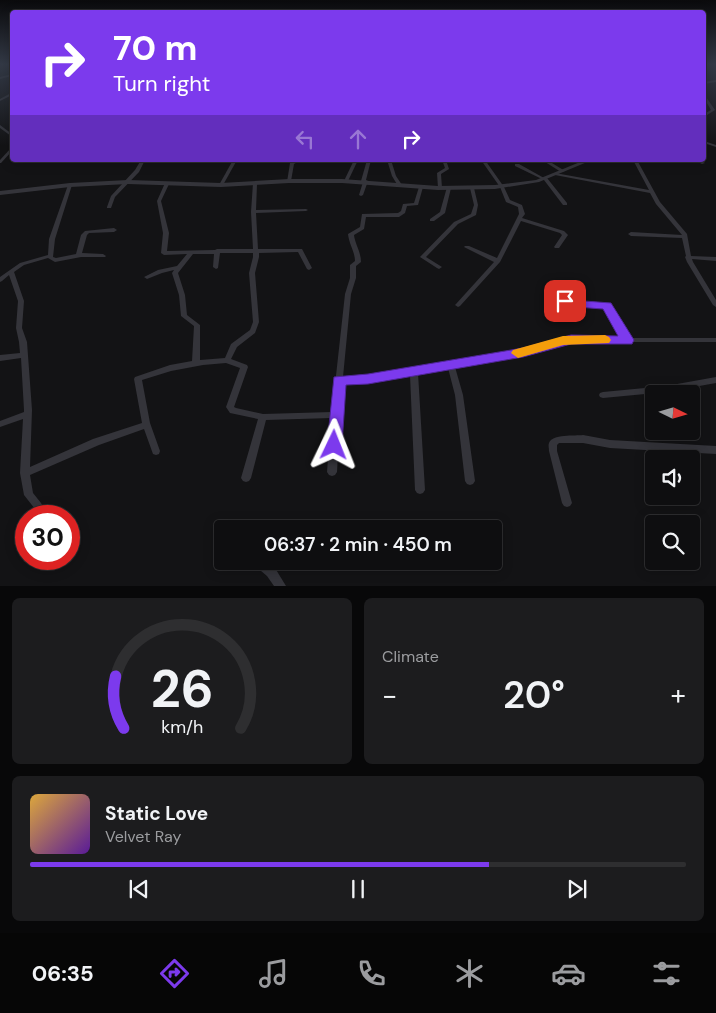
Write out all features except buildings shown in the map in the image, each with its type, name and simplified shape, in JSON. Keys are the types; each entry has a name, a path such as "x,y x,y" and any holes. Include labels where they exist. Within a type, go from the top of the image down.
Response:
{"street":[{"path":"706,100 715,111"},
{"path":"708,143 716,146"},
{"path":"0,162 10,151"},
{"path":"109,207 112,197 141,162"},
{"path":"221,185 235,162"},
{"path":"290,181 292,163 294,162"},
{"path":"346,181 355,162"},
{"path":"361,195 369,162"},
{"path":"390,162 394,176 400,185"},
{"path":"440,188 439,173 447,169 445,162"},
{"path":"458,305 498,261 519,219 521,208 508,201 502,187 484,162"},
{"path":"547,162 563,171"},
{"path":"0,194 70,185 126,182 221,185 290,181 365,181 440,188 452,186 472,188 502,187 544,179 583,162"},
{"path":"636,162 658,204 681,228 685,237 688,257 716,306"},
{"path":"517,165 544,179 565,204"},
{"path":"555,174 653,192"},
{"path":"167,184 159,201 166,234 163,252 165,254 300,250 309,268"},
{"path":"227,360 234,346 255,327 252,273 255,251 253,212 255,184"},
{"path":"50,257 52,239 70,185"},
{"path":"432,220 442,213 452,186"},
{"path":"332,472 335,416 349,286 353,278 353,265 358,262 351,234 362,228 364,215 399,215 403,212 405,205 416,204 421,187"},
{"path":"439,267 423,257 456,223 473,215 476,205 472,188"},
{"path":"253,212 306,210"},
{"path":"519,219 562,232 564,235 557,247"},
{"path":"78,256 84,235 88,232 114,230"},
{"path":"631,234 685,237"},
{"path":"468,247 498,261"},
{"path":"216,267 217,251"},
{"path":"190,254 175,273 182,295 184,316 197,325 196,363"},
{"path":"0,280 22,264 50,257 55,260 78,256 103,256"},
{"path":"688,257 716,259"},
{"path":"147,277 160,271 178,268"},
{"path":"12,271 21,301 19,328 28,414 25,473 29,495 37,505"},
{"path":"559,286 567,304 607,305 611,315 628,340"},
{"path":"339,380 368,379 523,353 571,340 716,340"},
{"path":"0,358 23,354"},
{"path":"156,450 146,424 138,379 170,368 196,363 227,360 244,367 231,409 240,413 262,417 335,416"},
{"path":"451,364 459,395 470,481"},
{"path":"414,371 420,490"},
{"path":"603,395 666,389 716,380"},
{"path":"0,424 28,414"},
{"path":"246,478 262,417"},
{"path":"25,473 146,424"},
{"path":"567,503 552,446 557,440 583,439 610,444 716,450"},
{"path":"269,570 281,586"}],"slow traffic":[{"path":"518,353 563,341 582,339 605,340"}],"route":[{"path":"334,445 339,380 368,379 386,374 523,353 563,341 582,339 628,340 620,330 607,305 567,304 565,301"}]}
